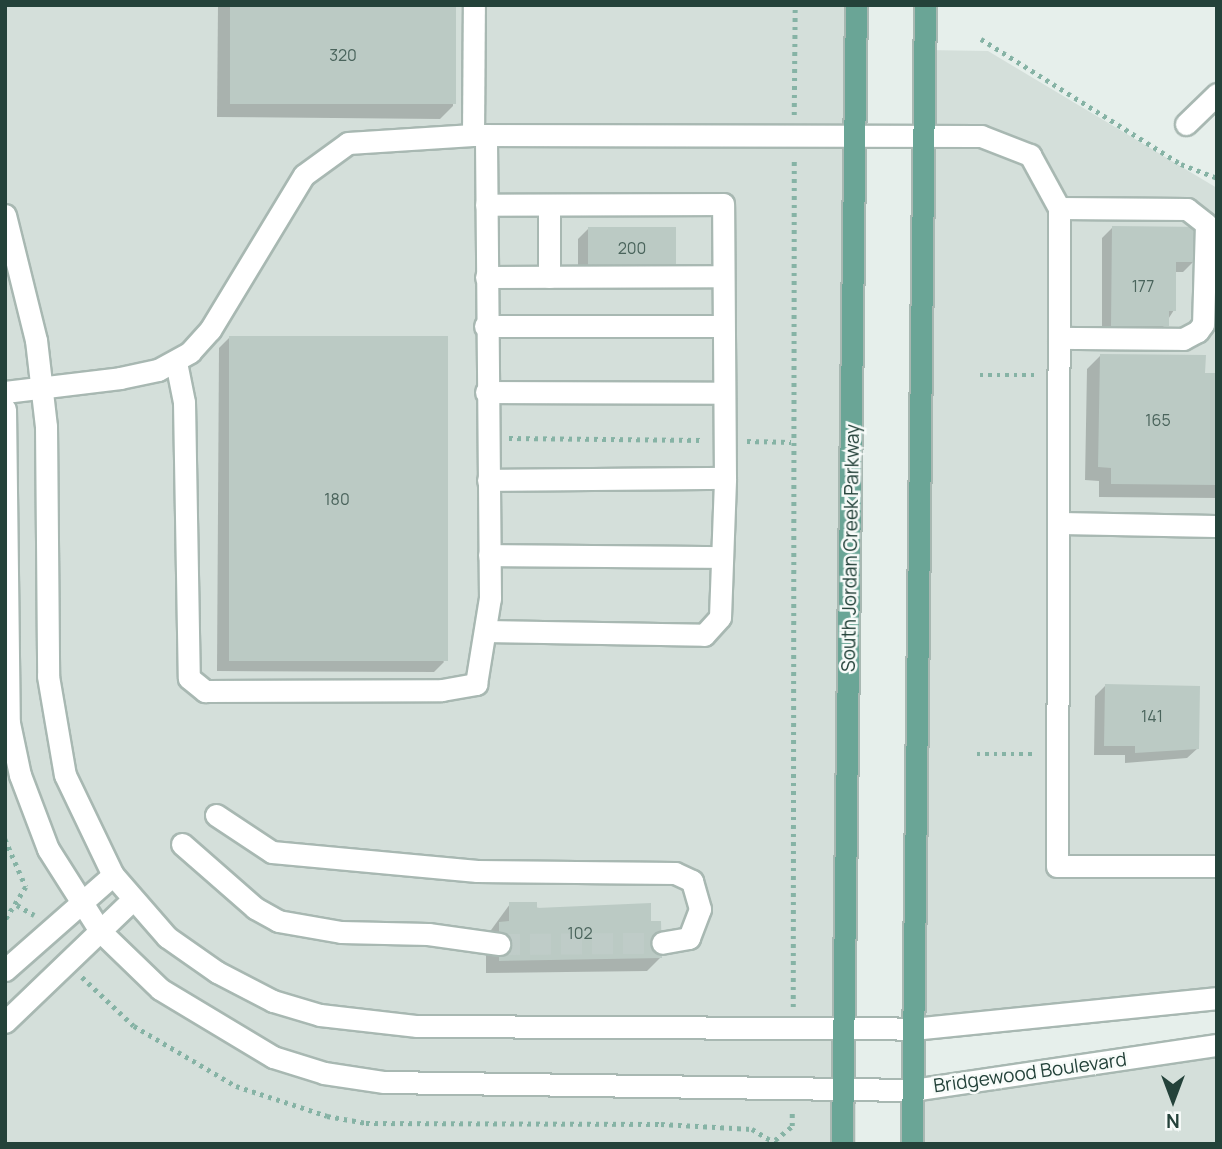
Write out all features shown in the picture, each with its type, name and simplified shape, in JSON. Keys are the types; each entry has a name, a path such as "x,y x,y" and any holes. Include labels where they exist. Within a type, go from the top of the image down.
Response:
{"main road":[{"name":"South Jordan Creek Parkway","path":"842,1144 856,5"},
{"path":"912,1144 925,5"}],"street":[{"path":"176,362 184,402 189,678 205,691 442,690 476,684 491,598 485,326 486,205 474,5"},
{"path":"1186,124 1217,94"},
{"path":"5,392 120,378 176,362 210,330 277,215 304,175 328,154 348,143 383,138 480,135 981,136 1030,155 1059,208 1057,866 1217,866"},
{"path":"485,631 704,635 720,617 725,478 723,204 486,205"},
{"path":"549,205 549,277"},
{"path":"1059,208 1187,209 1206,223 1203,324 1190,336 1059,338"},
{"path":"5,215 36,340 42,387 48,485 48,676 55,733 65,775 113,875 132,900 167,937 217,972 273,1002 320,1015 417,1026 913,1029 1217,998"},
{"path":"486,276 722,276"},
{"path":"485,326 722,326"},
{"path":"486,391 723,393"},
{"name":"Bridgewood Boulevard","path":"5,409 9,723 20,775 48,849 100,931 160,989 273,1057 324,1073 384,1082 843,1091 912,1090 1217,1045"},
{"path":"488,480 725,478"},
{"path":"1059,523 1217,526"},
{"path":"489,555 722,557"},
{"path":"216,815 272,852 477,871 675,873 692,881 700,909 689,938 662,943"},
{"path":"182,844 255,908 278,920 341,932 428,934 499,944"},
{"path":"5,970 113,875"},
{"path":"5,1022 132,900"}],"path":[{"path":"794,108 795,5"},
{"path":"981,39 1181,164 1217,178"},
{"path":"793,963 791,442 794,160"},
{"path":"980,375 1059,375"},
{"path":"487,437 791,442"},
{"path":"977,754 1058,755"},
{"path":"5,839 26,887 5,921"},
{"path":"776,1144 775,1140 792,1126"}],"shaded area":[{"path":"5,5 856,5 856,1144 5,1144"},
{"path":"925,50 988,51 1217,188 1217,998 913,1029"},
{"path":"1217,1045 1217,1144 912,1144 912,1090"}],"building":[{"path":"230,5 456,5 456,104 230,104"},
{"path":"1112,226 1203,227 1195,262 1176,262 1176,311 1169,311 1169,326 1111,326"},
{"path":"588,227 676,227 676,269 588,269"},
{"path":"229,336 448,336 448,661 229,661"},
{"path":"1100,354 1206,355 1205,373 1217,373 1217,485 1111,484 1111,468 1098,467"},
{"path":"1105,684 1200,686 1199,749 1135,753 1135,746 1104,746"},
{"path":"509,902 537,902 537,908 651,903 651,921 661,921 662,958 499,961 499,922 509,921"}],"tunnel":[{"path":"499,944 662,943"}]}
